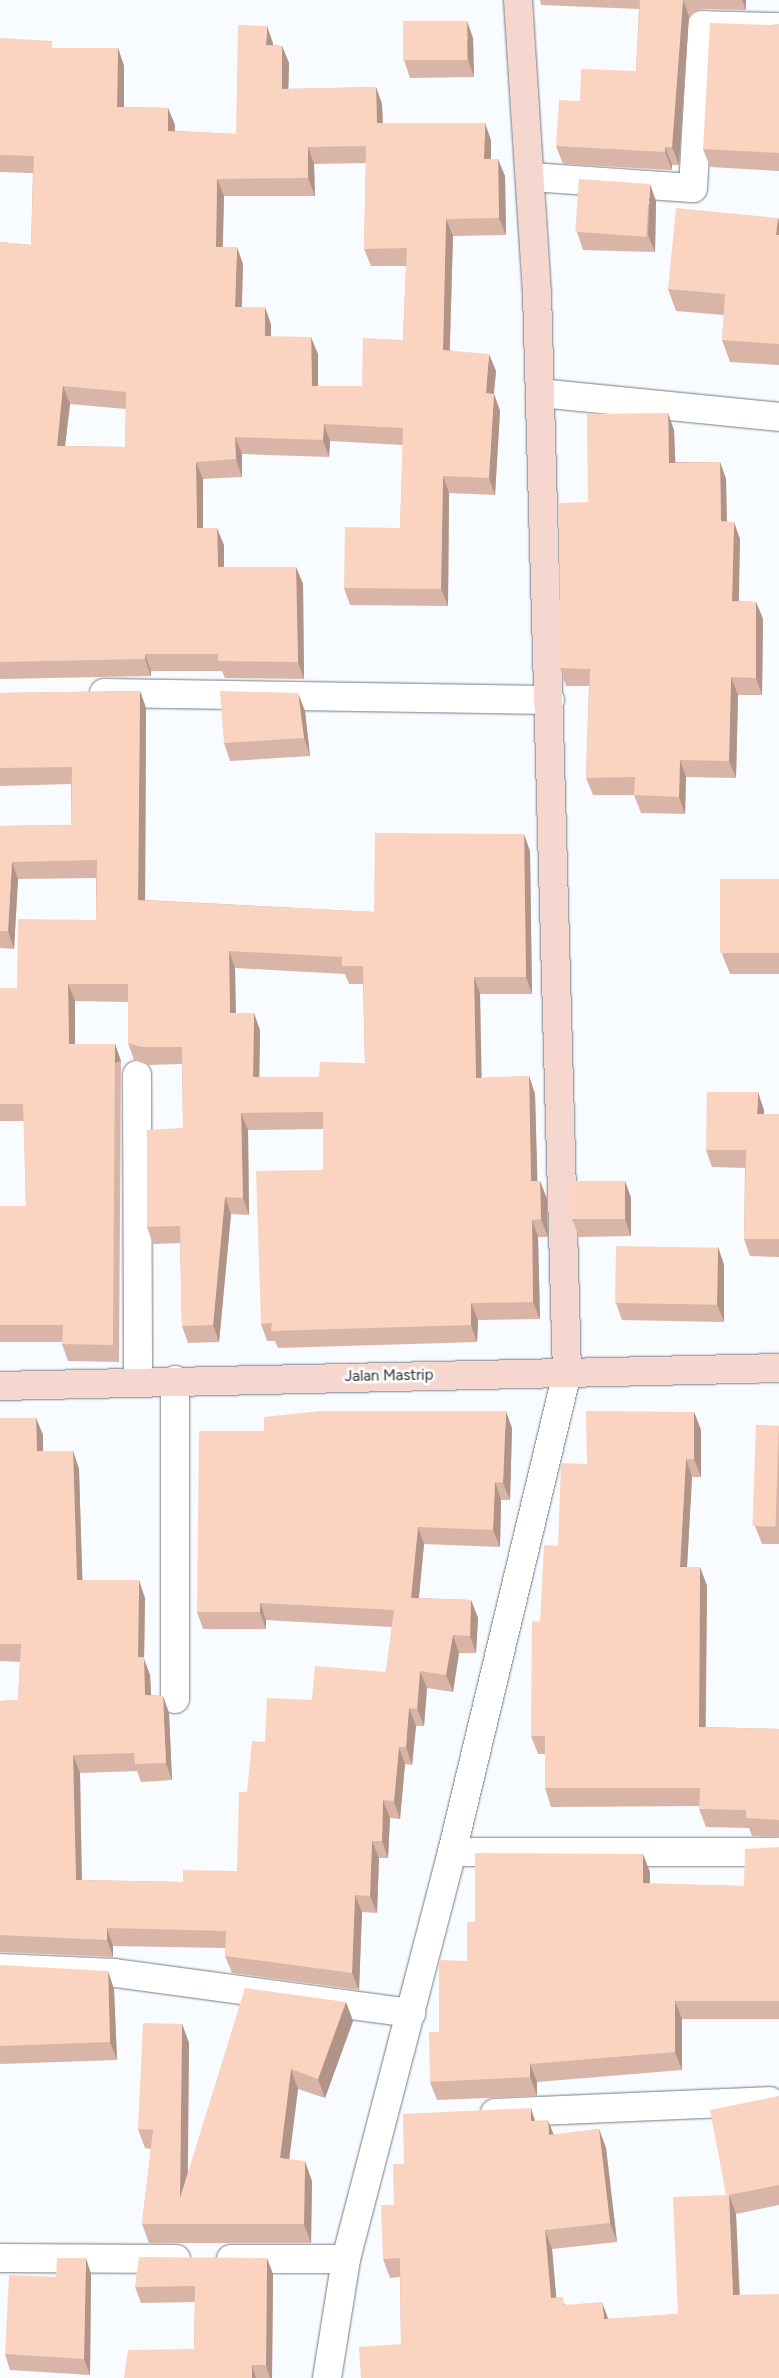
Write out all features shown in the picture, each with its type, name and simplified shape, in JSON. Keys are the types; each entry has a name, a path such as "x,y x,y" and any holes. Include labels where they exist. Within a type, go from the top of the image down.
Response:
{"street":[{"path":"327,2378 346,2259 452,1852 567,1372 550,700 540,393 530,177 518,0"},
{"path":"530,177 693,188 702,25 779,27"},
{"path":"540,393 779,417"},
{"path":"78,694 550,700"},
{"path":"137,1075 138,1381"},
{"name":"Jalan Mastrip","path":"0,1386 175,1380 779,1368"},
{"path":"175,1380 175,1699"},
{"path":"452,1852 779,1852"},
{"path":"0,1968 115,1973 410,2013"},
{"path":"473,2114 770,2101"},
{"path":"384,2118 413,2117"},
{"path":"0,2258 346,2259"}],"building":[{"path":"640,0 683,0 672,147 665,147 665,152 556,146 559,100 580,101 581,69 636,71"},
{"path":"403,21 467,21 467,60 403,60"},
{"path":"710,23 779,24 779,153 703,149"},
{"path":"238,25 267,26 266,45 282,46 282,89 376,87 377,123 485,123 484,159 498,159 499,218 446,219 443,350 489,354 486,393 494,394 489,478 443,476 441,589 344,588 345,527 400,528 403,428 324,424 323,440 235,437 236,459 196,462 197,528 217,528 218,567 296,567 298,662 218,661 218,654 145,654 145,659 0,662 0,242 31,245 34,156 0,155 0,38 52,41 52,48 118,48 117,107 168,108 168,131 236,134","holes":["366,146 364,249 407,248 403,340 363,338 362,386 312,386 311,337 265,336 265,307 235,307 237,247 216,247 217,179 308,178 308,147","63,386 126,392 125,447 57,446"]},
{"path":"579,179 650,184 646,237 575,232"},
{"path":"676,208 778,218 776,235 779,235 779,344 722,340 725,294 668,289"},
{"path":"668,413 669,463 720,462 721,521 734,522 732,601 756,602 756,678 731,677 729,761 680,760 679,797 634,795 635,777 586,778 590,669 560,668 559,503 588,502 587,414"},
{"path":"140,691 138,900 374,912 375,833 524,834 526,977 474,977 476,1078 529,1076 531,1181 540,1181 541,1219 532,1220 533,1302 471,1303 471,1325 271,1331 272,1323 261,1324 256,1171 323,1170 323,1112 241,1113 243,1198 225,1197 213,1325 182,1326 180,1226 147,1227 147,1130 183,1128 182,1047 142,1047 128,1043 128,984 68,984 69,1044 115,1044 113,1345 62,1344 63,1325 0,1325 0,1206 26,1206 23,1104 0,1104 0,988 17,988 18,919 96,920 97,860 12,862 8,931 0,931 0,826 71,825 72,767 0,768 0,693","holes":["229,951 342,957 342,966 363,966 365,1063 320,1062 319,1077 253,1077 254,1013 230,1013"]},
{"path":"220,691 298,693 304,738 224,743"},
{"path":"720,879 779,879 779,953 720,953"},
{"path":"707,1092 758,1092 757,1114 779,1114 779,1239 744,1239 746,1150 706,1150"},
{"path":"571,1181 625,1181 625,1219 571,1219"},
{"path":"616,1246 718,1248 717,1305 615,1303"},
{"path":"321,1411 506,1411 503,1483 495,1482 493,1530 418,1527 411,1598 471,1600 470,1636 453,1635 446,1675 420,1671 417,1709 409,1708 406,1747 399,1747 394,1801 383,1800 382,1841 372,1841 370,1896 355,1895 352,1973 225,1956 226,1931 107,1928 107,1940 0,1935 0,1701 18,1700 21,1644 0,1644 0,1418 36,1418 37,1451 73,1451 77,1580 139,1580 138,1657 144,1657 145,1695 163,1696 166,1763 135,1764 134,1753 73,1755 76,1880 183,1882 183,1870 237,1871 239,1792 247,1792 252,1741 265,1742 267,1698 312,1700 315,1666 386,1672 394,1610 260,1603 260,1612 197,1612 199,1431 264,1431 264,1417"},
{"path":"586,1411 694,1412 694,1459 686,1459 680,1567 700,1567 699,1727 779,1729 779,1820 746,1818 746,1810 699,1809 700,1788 545,1788 545,1736 531,1736 532,1621 540,1622 544,1545 558,1546 561,1463 587,1464"},
{"path":"756,1425 779,1426 775,1527 752,1526"},
{"path":"779,1847 779,2001 675,2001 675,2052 530,2064 530,2077 430,2082 429,2032 439,2032 439,1960 467,1961 467,1922 475,1922 475,1853 643,1854 643,1883 744,1886 745,1849"},
{"path":"0,1965 108,1971 110,2042 0,2046"},
{"path":"245,1988 346,2002 318,2079 291,2069 280,2158 305,2161 304,2224 142,2224 153,2130 138,2129 143,2023 182,2024 180,2198"},
{"path":"779,2096 779,2185 729,2195 733,2295 779,2294 779,2378 361,2378 359,2347 401,2344 400,2258 383,2259 381,2205 394,2205 393,2164 404,2164 403,2114 531,2108 531,2121 548,2120 549,2135 599,2129 610,2223 545,2230 551,2298 563,2297 564,2305 602,2302 604,2319 678,2314 673,2197 726,2195 710,2110"},
{"path":"139,2257 267,2258 266,2365 252,2365 252,2378 124,2378 128,2350 194,2349 195,2286 135,2287"},
{"path":"57,2258 86,2258 84,2359 5,2354 9,2275 56,2277"}]}
